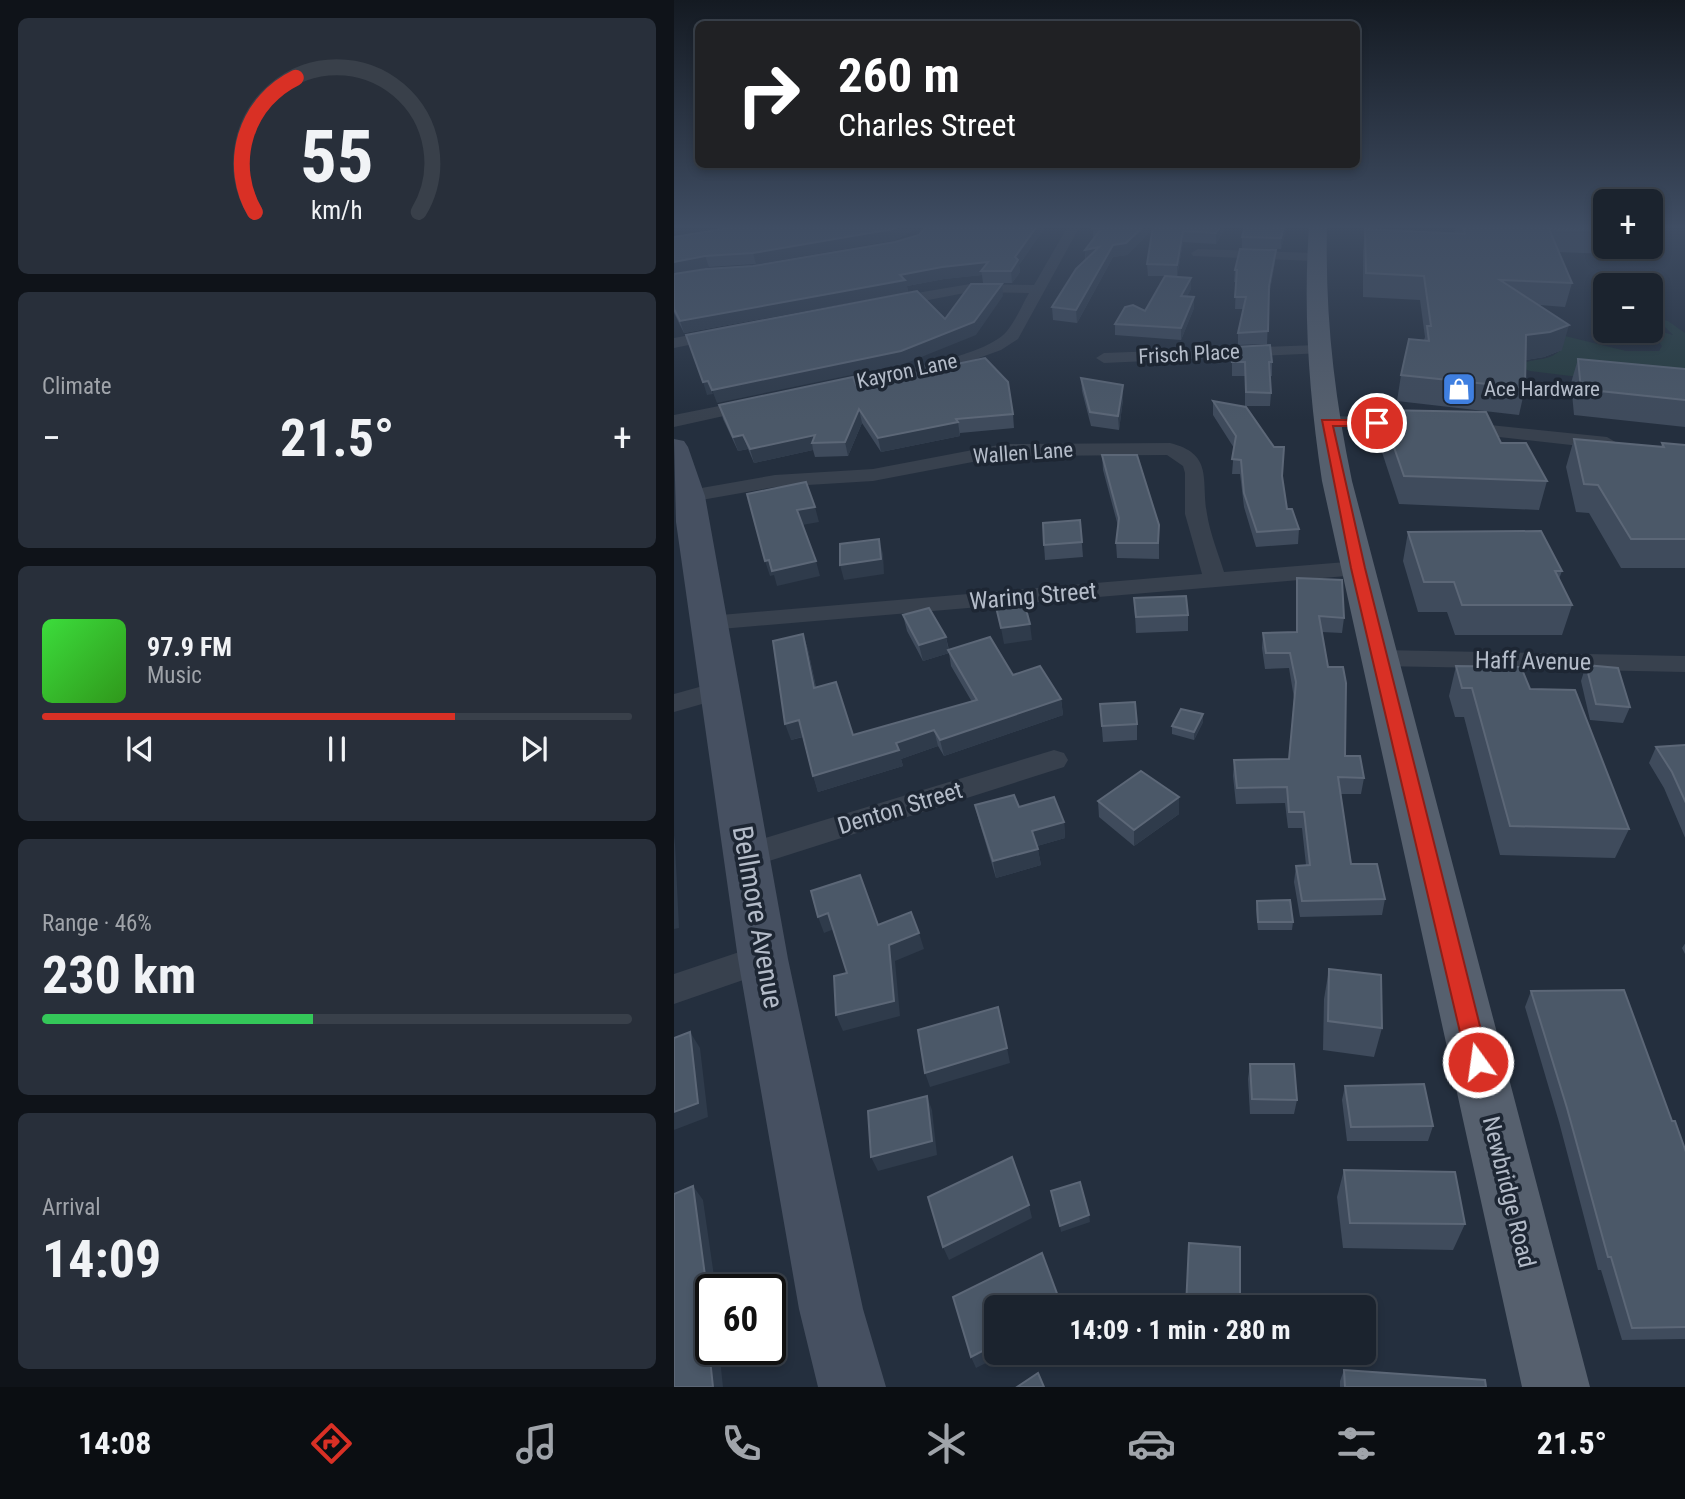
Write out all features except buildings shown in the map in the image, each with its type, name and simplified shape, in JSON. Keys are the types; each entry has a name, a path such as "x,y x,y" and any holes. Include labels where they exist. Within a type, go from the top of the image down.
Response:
{"main road":[{"name":"Newbridge Road","path":"1317,291 1317,350 1326,422 1358,568 1557,1387"},
{"name":"Bellmore Avenue","path":"674,447 721,690 763,959 831,1309 852,1387"}],"street":[{"path":"872,306 955,291"},
{"name":"Kayron Lane","path":"805,393 991,350 1012,336 1037,291"},
{"path":"674,343 737,331"},
{"name":"Frisch Place","path":"1104,358 1317,350"},
{"path":"674,421 766,401"},
{"path":"1326,422 1427,424 1631,446"},
{"name":"Wallen Lane","path":"685,514 775,481 873,475 1004,450 1170,449 1186,459 1195,473 1196,514 1215,580"},
{"name":"Waring Street","path":"709,623 1358,568"},
{"name":"Haff Avenue","path":"1380,658 1685,664"},
{"path":"674,703 721,690"},
{"name":"Denton Street","path":"747,856 1054,760"},
{"path":"674,989 763,959"}],"green space":[{"path":"1663,320 1685,333 1685,390 1530,371 1519,367 1529,361 1557,353 1562,348 1561,335 1626,351 1659,351 1662,346 1660,343 1663,343 1663,332 1673,335 1663,325"}],"place":[{"name":"Ace Hardware","path":"1459,389"}],"route":[{"path":"1377,423 1326,422 1358,568 1478,1062"}]}
